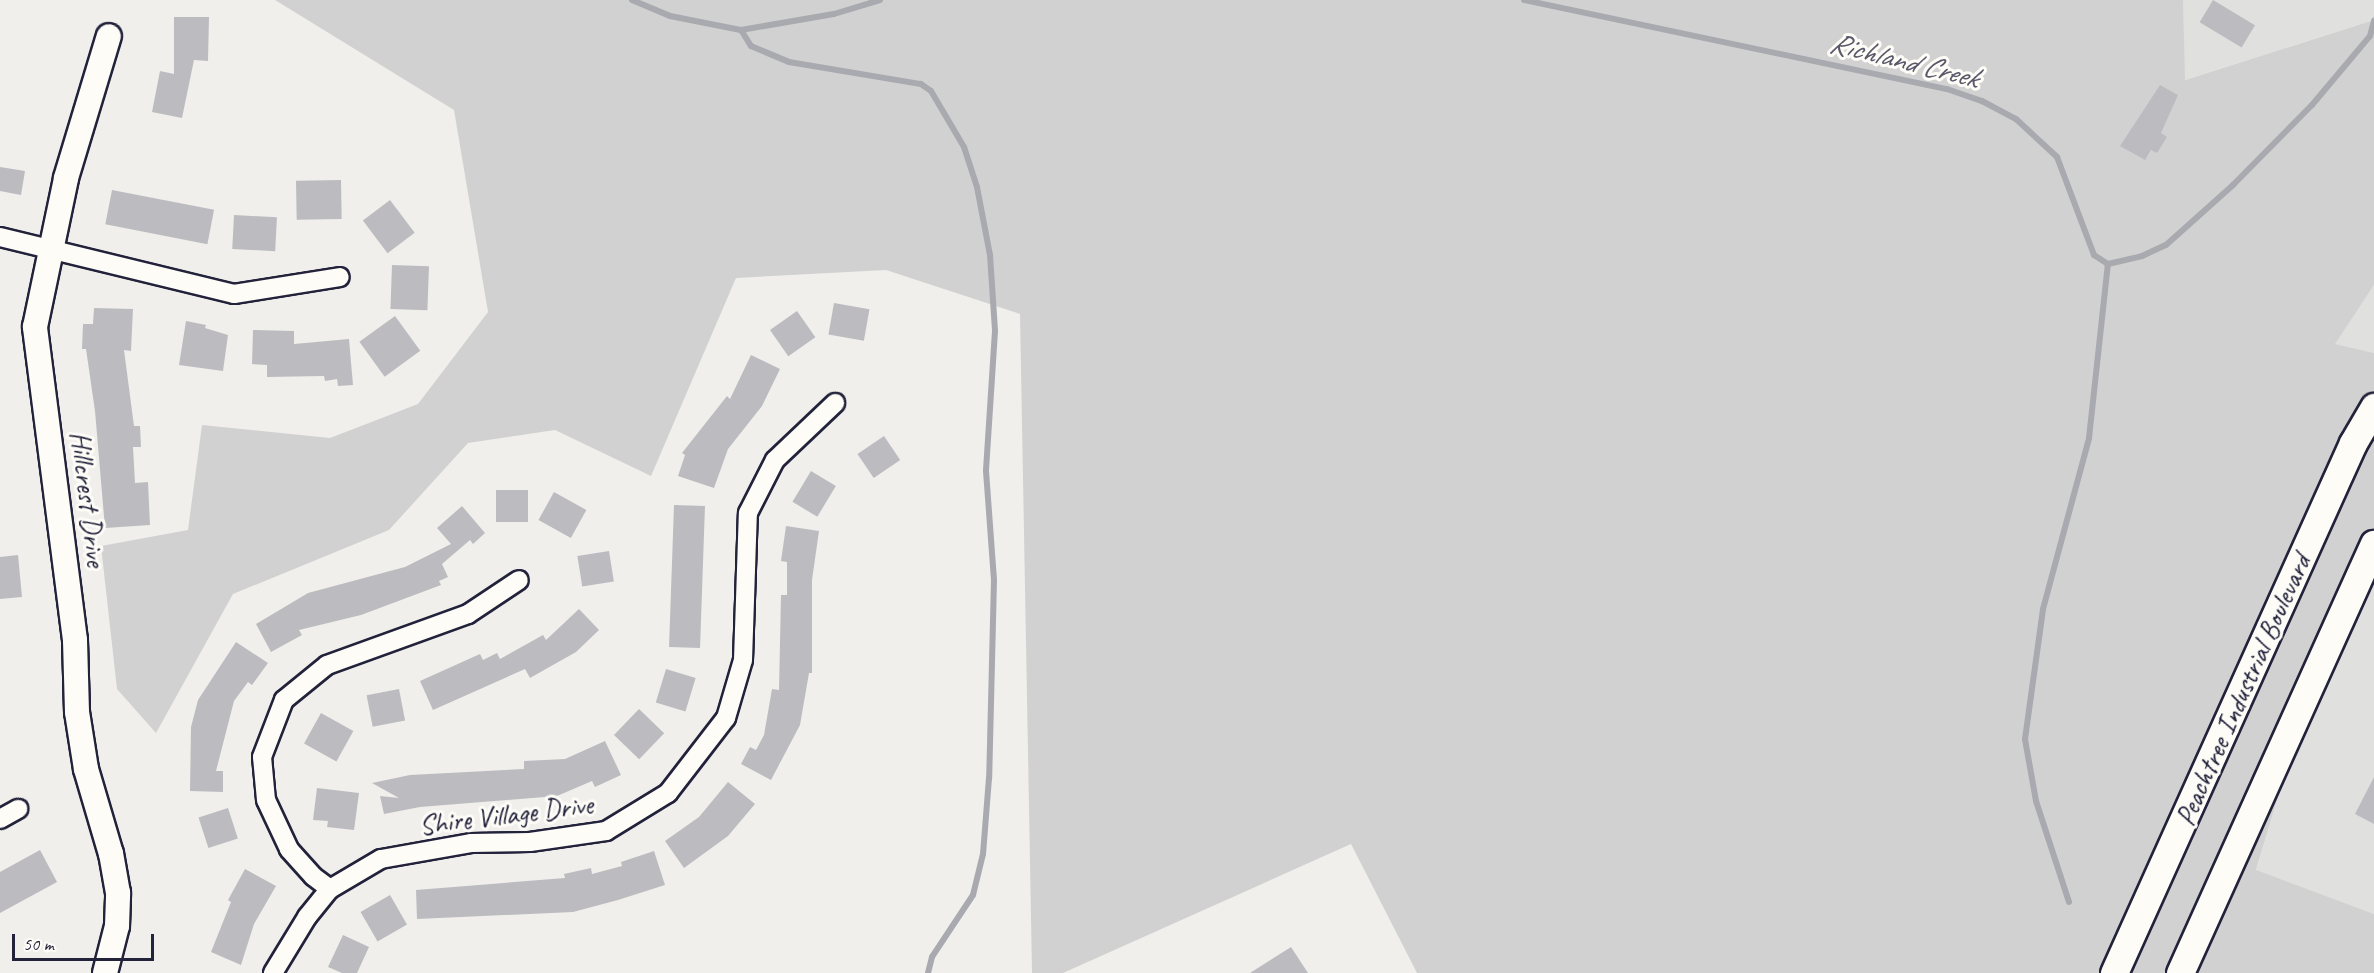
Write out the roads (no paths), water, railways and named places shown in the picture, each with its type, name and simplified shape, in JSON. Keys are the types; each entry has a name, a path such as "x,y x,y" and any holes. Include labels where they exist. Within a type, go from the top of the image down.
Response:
{"main road":[{"name":"Peachtree Industrial Boulevard","path":"2114,973 2353,443 2374,407"},
{"name":"Peachtree Industrial Boulevard","path":"2180,973 2374,544"}],"street":[{"name":"Hillcrest Drive","path":"105,973 117,927 118,893 111,854 87,769 77,712 75,640 35,327 66,178 109,36"},
{"path":"0,237 234,294 340,277"},
{"name":"Shire Village Drive","path":"273,973 307,917 330,889 381,859 471,843 530,842 606,831 668,793 726,718 743,660 748,513 775,460 835,403"},
{"path":"330,889 313,876 290,849 266,800 262,756 284,700 327,665 468,614 519,580"},
{"path":"0,819 18,808"}],"waterway":[{"name":"Richland Creek","path":"632,0 670,16 741,30 834,14 880,0"},
{"name":"Richland Creek","path":"1524,0 1947,89 1982,101 2016,119 2057,157 2094,255 2108,264 2142,256 2166,245 2233,185 2312,105 2370,36 2374,21"},
{"path":"741,30 751,46 789,62 921,84 931,91 964,147 977,187 990,255 995,331 986,471 994,580 989,778 983,854 973,895 932,957 928,973"},
{"path":"2069,902 2036,801 2025,739 2043,609 2089,438 2108,264"}]}
